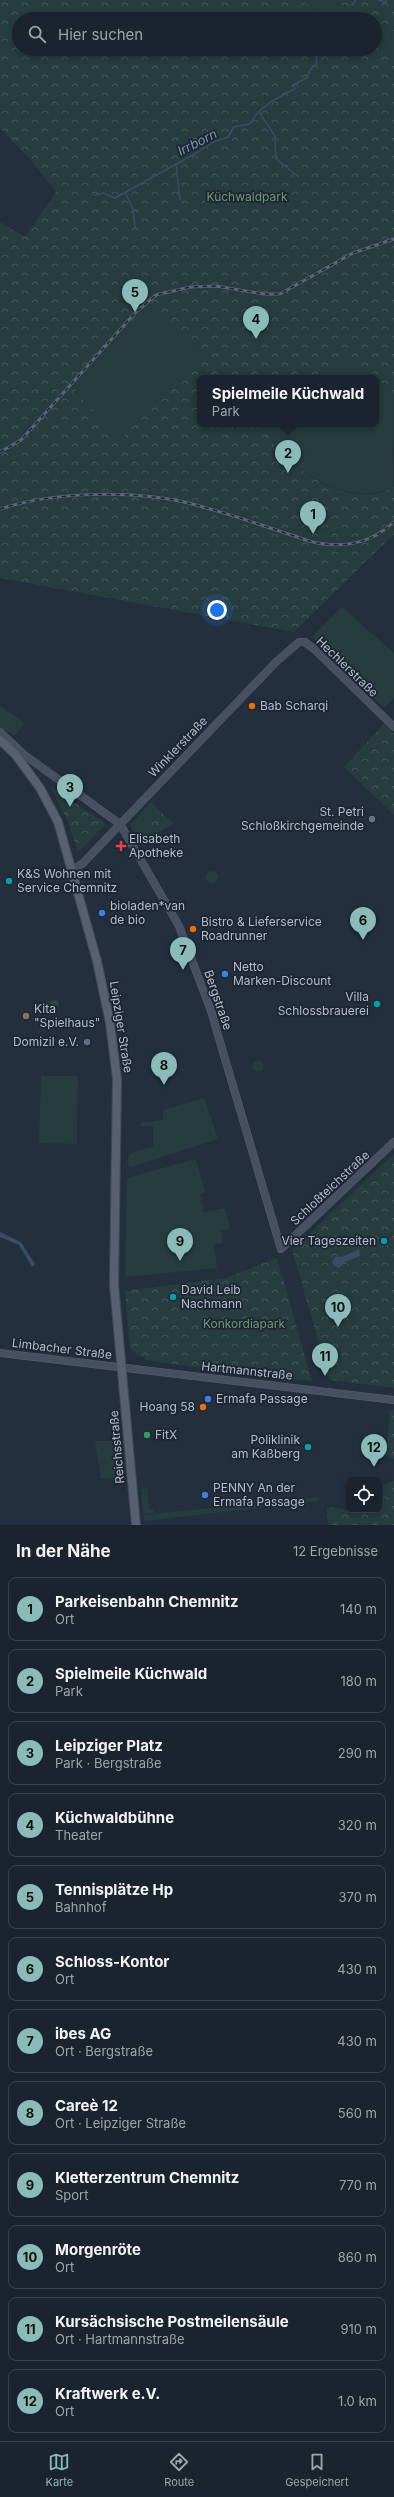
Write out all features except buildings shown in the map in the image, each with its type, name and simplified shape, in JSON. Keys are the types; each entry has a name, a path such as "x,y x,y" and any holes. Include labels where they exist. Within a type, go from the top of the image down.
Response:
{"main road":[{"name":"Hechlerstraße","path":"301,641 314,649 394,727"},
{"name":"Winklerstraße","path":"72,871 83,863 286,652 301,641"},
{"name":"Bergstraße","path":"0,732 23,754 120,824 182,934 211,1012 281,1248"},
{"name":"Leipziger Straße","path":"0,740 31,774 48,801 58,822 99,967 116,1066 113,1271 121,1368"},
{"name":"Schloßteichstraße","path":"281,1248 394,1142"},
{"name":"Limbacher Straße","path":"0,1353 121,1368"},
{"name":"Hartmannstraße","path":"121,1368 394,1400"},
{"name":"Reichsstraße","path":"121,1368 136,1525"}],"green space":[{"name":"Küchwaldpark","path":"0,0 300,0 320,12 12,12 12,56 382,56 382,49 394,55 394,396 379,379 379,375 374,375 357,364 348,362 338,362 328,366 317,375 197,375 197,427 268,427 273,443 278,449 302,470 326,485 353,494 381,492 394,487 394,534 294,632 0,578 0,222 25,237 56,192 30,159 0,128","holes":["147,305 202,353 122,438 75,392 98,358"]},
{"path":"300,0 334,0 355,12 320,12"},
{"path":"334,0 394,0 394,31 382,25 382,12 354,12"},
{"path":"382,25 394,31 394,55 382,49"},
{"path":"147,305 202,353 122,438 75,392 98,358"},
{"path":"339,362 356,363 374,375 317,375 326,366"},
{"path":"379,379 394,396 393,488 379,492 365,493 339,489 326,484 314,478 280,451 273,442 268,427 379,427"},
{"path":"342,607 394,653 394,698 384,708 314,639 314,635"},
{"path":"0,706 25,723 14,736 0,727"},
{"path":"384,724 394,734 394,815 344,767"},
{"path":"51,787 106,824 78,852 68,823"},
{"path":"151,802 161,812 149,824 156,834 139,842 130,825"},
{"path":"161,812 173,823 156,834 149,824"},
{"path":"210,871 214,871 218,877 214,883 210,883 206,879 206,875"},
{"path":"57,999 59,1006 44,1010 42,1003"},
{"path":"256,1061 260,1061 262,1062 262,1070 256,1071 253,1068 253,1064"},
{"path":"41,1076 78,1076 77,1144 39,1143"},
{"path":"204,1098 218,1139 131,1167 127,1165 129,1156 140,1150 153,1147 153,1126 141,1126 141,1123 163,1120 163,1110"},
{"path":"394,1154 394,1388 331,1380 329,1378 292,1250"},
{"path":"196,1159 205,1192 200,1194 204,1212 225,1208 230,1229 221,1231 223,1243 214,1244 217,1268 125,1277 127,1178"},
{"name":"Konkordiapark","path":"277,1258 312,1381 227,1372 145,1360 145,1357 138,1356 130,1348 125,1291 226,1278"},
{"path":"390,1410 394,1410 394,1459 384,1455 387,1448"},
{"path":"95,1441 120,1441 124,1477 101,1479"},
{"path":"394,1481 394,1525 328,1525 327,1507 346,1510 346,1513 382,1513 383,1485"},
{"path":"147,1488 149,1509 153,1509 153,1513 143,1514 141,1489"},
{"path":"319,1497 319,1501 144,1521 144,1515"}],"water":[{"path":"0,1232 21,1242 35,1264 32,1267 19,1245 0,1237"},
{"path":"359,1249 360,1256 345,1262 339,1268 334,1266 332,1262 335,1257 342,1257"}],"waterway":[{"path":"352,5 356,0"},
{"name":"Irrborn","path":"379,0 385,2 387,0"},
{"name":"Irrborn","path":"95,195 103,193 115,198 198,152 213,142 228,137 234,127 250,124 264,107 275,99 295,89 294,85 306,78 313,66 316,66 317,56"},
{"path":"259,112 275,136 276,159 298,176"},
{"path":"176,164 180,200"},
{"path":"125,192 133,209 135,228"}],"railway":[{"path":"0,452 21,440 135,313 156,295 190,287 216,286 264,294 280,294 353,253 394,239"},
{"path":"0,509 21,503 67,496 116,494 163,498 215,510 309,541 332,545 354,543 375,536 394,522"}],"place":[{"name":"Tennisplätze Hp","path":"135,312"},
{"name":"Küchwaldbühne","path":"256,339"},
{"name":"Spielmeile Küchwald","path":"288,473"},
{"name":"Parkeisenbahn Chemnitz","path":"313,534"},
{"name":"Bab Scharqi","path":"252,706"},
{"name":"Leipziger Platz","path":"70,807"},
{"name":"St. Petri Schloßkirchgemeinde","path":"372,819"},
{"name":"Elisabeth Apotheke","path":"121,846"},
{"name":"K&S Wohnen mit Service Chemnitz","path":"9,881"},
{"name":"bioladen*van de bio","path":"102,913"},
{"name":"Bistro & Lieferservice Roadrunner","path":"193,929"},
{"name":"Schloss-Kontor","path":"363,940"},
{"name":"ibes AG","path":"183,970"},
{"name":"Netto Marken-Discount","path":"225,974"},
{"name":"Villa Schlossbrauerei","path":"377,1004"},
{"name":"Kita \"Spielhaus\"","path":"26,1016"},
{"name":"Domizil e.V.","path":"87,1042"},
{"name":"Careè 12","path":"164,1085"},
{"name":"Vier Tageszeiten","path":"384,1241"},
{"name":"Kletterzentrum Chemnitz","path":"180,1261"},
{"name":"David Leib Nachmann","path":"173,1297"},
{"name":"Morgenröte","path":"338,1327"},
{"name":"Kursächsische Postmeilensäule","path":"325,1376"},
{"name":"Ermafa Passage","path":"208,1399"},
{"name":"Hoang 58","path":"203,1407"},
{"name":"FitX","path":"147,1435"},
{"name":"Poliklinik am Kaßberg","path":"308,1447"},
{"name":"Kraftwerk e.V.","path":"374,1467"},
{"name":"PENNY An der Ermafa Passage","path":"205,1495"}]}
